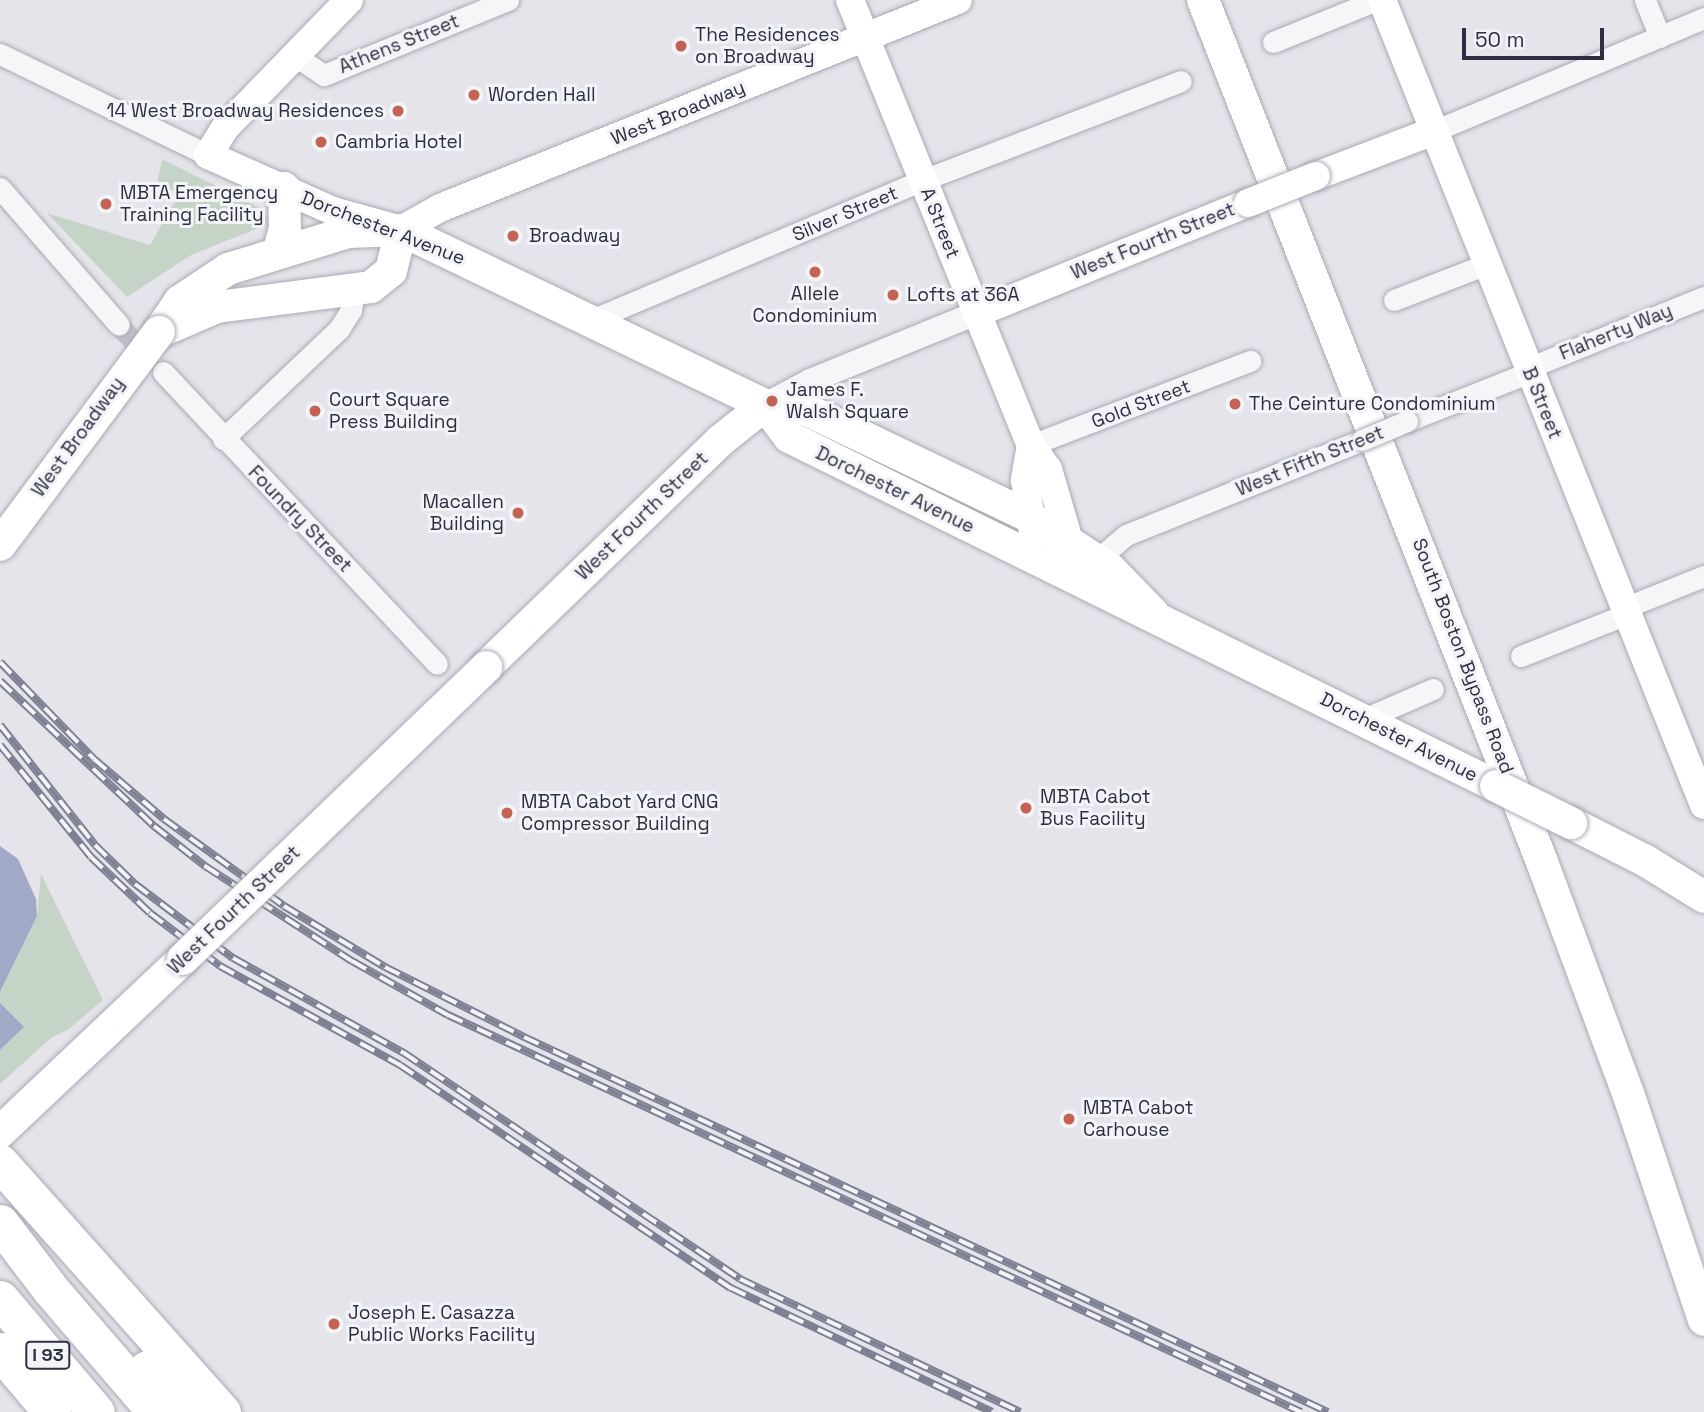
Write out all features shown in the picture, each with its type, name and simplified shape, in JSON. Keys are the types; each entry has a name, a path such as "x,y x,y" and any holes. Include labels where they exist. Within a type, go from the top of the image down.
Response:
{"highway":[{"path":"0,1163 222,1412"},
{"path":"10,1235 51,1290 156,1412"},
{"path":"10,1235 60,1281 187,1412"},
{"path":"3,1320 52,1412"},
{"name":"I 93","path":"3,1320 96,1412"},
{"path":"0,1388 22,1412"}],"main road":[{"path":"208,155 225,128 349,0"},
{"name":"A Street","path":"850,0 1031,446 1055,487 1069,541"},
{"name":"West Broadway","path":"0,545 180,301 228,269 348,232 401,230 440,208 958,0"},
{"name":"South Boston Bypass Road","path":"1203,0 1447,612 1662,1190 1704,1320"},
{"name":"B Street","path":"1380,0 1704,805"},
{"name":"West Fourth Street","path":"977,313 1315,176 1434,131"},
{"name":"Dorchester Avenue","path":"208,155 333,211 401,230 765,405 805,409 1028,516 1097,560 1153,613"},
{"path":"278,253 285,229 284,188"},
{"path":"159,332 218,307 371,287 391,271 401,230"},
{"name":"West Fourth Street","path":"0,1132 183,960 721,440 765,405"},
{"name":"Dorchester Avenue","path":"765,405 789,437 1053,569 1153,613 1571,823 1646,861 1704,897"},
{"path":"1031,446 1025,480 1028,516 1038,546 1053,569"},
{"name":"Dorchester Avenue","path":"1646,861 1704,873"},
{"path":"3,1320 88,1412"}],"street":[{"name":"Athens Street","path":"294,55 324,75 508,0"},
{"path":"1273,42 1380,0"},
{"path":"1644,0 1660,37"},
{"path":"1434,131 1704,18"},
{"name":"Dorchester Avenue","path":"0,54 208,155"},
{"name":"Silver Street","path":"589,321 923,180 1181,81"},
{"path":"0,188 119,325"},
{"path":"1394,300 1487,264"},
{"path":"223,439 339,329 351,310 354,291"},
{"name":"Flaherty Way","path":"1529,370 1704,297"},
{"name":"West Fourth Street","path":"765,405 810,381 977,313"},
{"name":"Gold Street","path":"1031,446 1250,361"},
{"name":"West Fifth Street","path":"1097,560 1126,535 1529,370"},
{"name":"Foundry Street","path":"163,372 437,664"},
{"path":"1521,656 1704,576"},
{"path":"1364,719 1433,689"}],"green space":[{"path":"162,159 260,208 267,217 266,225 191,255 127,297 47,213 150,245 181,191 156,189"},
{"path":"41,874 103,1000 69,1029 51,1038 0,1084 0,1050 24,1027 0,1003 0,992 37,916"}],"water":[{"path":"0,846 18,859 36,899 37,916 0,992"},
{"path":"0,1003 24,1027 0,1050"}],"tunnel":[{"path":"119,325 151,359"}],"railway":[{"path":"0,662 94,759 164,819 284,906 385,967 524,1037 1328,1412"},
{"path":"0,681 154,826 205,866 352,961 448,1015 1301,1412"},
{"path":"0,725 95,845 135,884 233,958 404,1053 740,1279 1020,1412"},
{"path":"0,745 91,857 150,913 220,966 400,1065 731,1288 992,1412"}],"place":[{"name":"The Residences on Broadway","path":"681,46"},
{"name":"Worden Hall","path":"474,95"},
{"name":"14 West Broadway Residences","path":"398,111"},
{"name":"Cambria Hotel","path":"321,142"},
{"name":"MBTA Emergency Training Facility","path":"106,204"},
{"name":"Broadway","path":"513,236"},
{"name":"Allele Condominium","path":"815,272"},
{"name":"Lofts at 36A","path":"893,295"},
{"name":"James F. Walsh Square","path":"772,401"},
{"name":"The Ceinture Condominium","path":"1235,404"},
{"name":"Court Square Press Building","path":"315,411"},
{"name":"Macallen Building","path":"518,513"},
{"name":"MBTA Cabot Bus Facility","path":"1026,808"},
{"name":"MBTA Cabot Yard CNG Compressor Building","path":"507,813"},
{"name":"MBTA Cabot Carhouse","path":"1069,1119"},
{"name":"Joseph E. Casazza Public Works Facility","path":"334,1324"}]}
